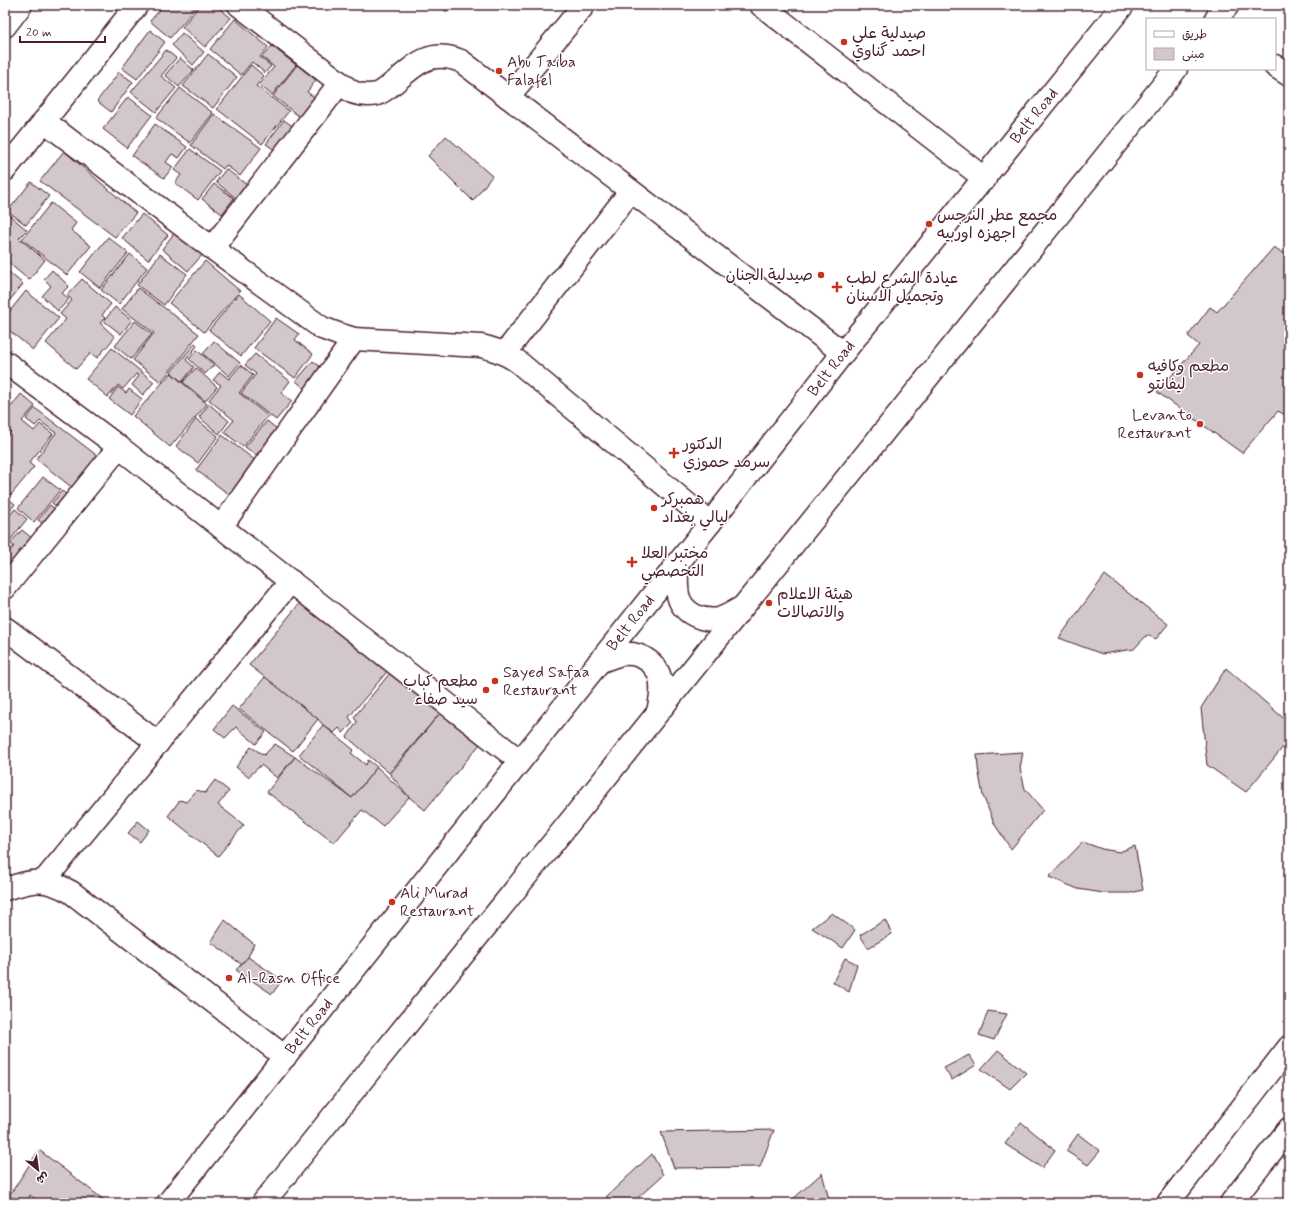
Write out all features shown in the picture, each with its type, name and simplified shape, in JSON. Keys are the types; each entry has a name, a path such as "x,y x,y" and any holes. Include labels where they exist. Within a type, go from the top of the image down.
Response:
{"street":[{"path":"5,26 21,5"},
{"path":"5,170 137,5"},
{"path":"239,5 352,92 360,95 377,94 416,64 433,57 443,56 461,61 630,192 843,353"},
{"path":"508,97 584,5"},
{"path":"762,5 985,179"},
{"name":"Belt Road","path":"168,1203 710,523 843,353 985,179 1123,5"},
{"path":"1217,18 1228,5"},
{"path":"1276,67 1289,75"},
{"path":"263,1203 1175,70"},
{"path":"212,248 340,83"},
{"path":"44,121 212,248 322,328 354,339 481,346 494,348 505,353 710,523"},
{"path":"505,353 630,192"},
{"path":"221,527 354,339"},
{"path":"5,362 119,447 520,761"},
{"path":"5,588 119,447"},
{"path":"677,564 678,596 687,610 697,617 706,620 720,619 742,608"},
{"path":"44,881 291,581"},
{"path":"5,628 158,743"},
{"path":"599,662 623,654 637,655 646,659 654,667 661,683 658,712"},
{"path":"5,889 32,881 44,881 58,885 71,892 285,1057"},
{"path":"1168,1203 1289,1047"},
{"path":"1231,1203 1289,1129"}],"building":[{"path":"164,5 198,5 170,38 150,21"},
{"path":"200,5 216,5 231,18 205,47 182,27"},
{"path":"438,5 452,5 447,12"},
{"path":"235,19 268,47 260,57 271,66 265,73 252,62 241,75 210,49"},
{"path":"150,30 165,42 137,79 122,68"},
{"path":"182,33 204,52 193,65 172,45"},
{"path":"272,46 296,65 272,95 259,85 274,67 262,57"},
{"path":"166,50 176,58 161,76 176,88 156,112 131,92"},
{"path":"208,54 237,77 213,108 183,86"},
{"path":"180,58 194,70 179,87 165,75"},
{"path":"251,65 264,76 256,86 289,111 262,144 217,109"},
{"path":"297,65 316,80 307,92 321,102 305,121 273,96"},
{"path":"119,72 133,82 111,112 97,101"},
{"path":"180,88 213,113 190,143 156,118"},
{"path":"128,97 152,115 127,148 103,129"},
{"path":"214,114 261,148 240,176 226,165 223,169 191,145"},
{"path":"284,120 294,127 276,151 266,144"},
{"path":"155,124 187,147 179,158 172,154 166,162 173,167 164,178 132,156"},
{"path":"446,136 492,176 473,201 428,156"},
{"path":"190,149 220,171 198,200 175,183 181,175 174,170"},
{"path":"64,151 136,213 115,237 40,181"},
{"path":"226,169 247,185 236,198 216,182"},
{"path":"31,182 49,196 26,225 8,211"},
{"path":"214,184 234,198 222,214 202,199"},
{"path":"51,203 76,223 71,230 91,246 67,275 22,239"},
{"path":"7,213 27,230 19,238 45,260 29,280 5,260 5,248 7,246 5,245 5,216"},
{"path":"142,214 168,235 148,260 122,238"},
{"path":"175,232 203,254 188,271 162,249"},
{"path":"108,237 128,253 100,288 80,272"},
{"path":"1274,247 1289,257 1289,417 1278,411 1242,453 1157,392 1199,345 1188,336 1210,307 1217,312"},
{"path":"130,254 147,268 119,304 101,290"},
{"path":"160,254 187,274 164,305 137,285"},
{"path":"205,261 240,291 204,332 169,303"},
{"path":"5,269 23,284 5,306"},
{"path":"52,270 69,286 62,293 69,299 58,311 42,296 51,286 44,279"},
{"path":"82,279 111,304 102,315 105,318 100,323 115,337 97,358 91,353 76,369 46,343 66,319 60,314 72,300 67,295"},
{"path":"138,288 199,334 161,382 133,360 154,333 122,309"},
{"path":"26,291 59,318 33,350 5,327 5,317"},
{"path":"239,294 270,321 241,356 209,330"},
{"path":"115,307 132,320 121,334 104,321"},
{"path":"276,318 299,334 295,340 313,354 295,378 254,348"},
{"path":"135,321 152,334 131,359 115,346"},
{"path":"214,341 240,363 229,376 203,354"},
{"path":"195,343 197,346 186,360 194,367 182,382 171,372"},
{"path":"112,348 154,382 143,395 132,385 139,376 136,374 123,389 118,385 108,397 86,379"},
{"path":"197,350 214,365 205,374 189,359"},
{"path":"255,354 290,381 281,393 292,401 276,420 241,393 256,374 245,365"},
{"path":"313,361 323,369 305,389 296,381"},
{"path":"241,365 253,375 239,393 268,416 243,447 224,432 234,420 209,400 221,385 213,380 220,372 229,379"},
{"path":"196,368 217,387 205,401 183,382"},
{"path":"171,373 207,404 170,447 133,416"},
{"path":"118,387 126,393 129,389 142,399 130,415 109,399"},
{"path":"21,394 35,406 22,421 34,431 40,424 53,434 29,463 34,467 11,495 5,490 5,439 11,432 5,427 5,414"},
{"path":"209,404 229,421 219,434 199,417"},
{"path":"35,408 99,457 74,489 36,459 56,433 40,421 35,426 26,419"},
{"path":"196,419 218,436 198,463 176,446"},
{"path":"267,421 277,429 256,455 245,447"},
{"path":"222,435 256,461 230,495 196,470"},
{"path":"43,477 60,490 34,522 18,508"},
{"path":"62,491 73,500 63,512 52,503"},
{"path":"5,496 15,504 5,517"},
{"path":"50,505 61,514 49,529 38,520"},
{"path":"15,509 27,519 7,544 5,543 5,521"},
{"path":"22,530 33,539 5,573 5,557 14,546 10,543"},
{"path":"1105,575 1168,624 1156,639 1147,635 1134,649 1102,654 1059,638"},
{"path":"303,599 390,668 349,717 353,723 343,733 339,728 334,733 249,665"},
{"path":"395,667 441,712 389,773 347,737 357,722 354,717"},
{"path":"1226,668 1289,723 1289,740 1246,792 1207,765 1201,708"},
{"path":"265,677 318,719 293,751 239,709"},
{"path":"232,706 266,732 256,744 236,727 225,738 214,729"},
{"path":"441,712 481,743 425,810 409,797 390,774"},
{"path":"323,725 354,750 351,753 366,765 368,760 377,767 352,798 299,755"},
{"path":"275,744 295,757 277,778 261,765 248,777 236,767 251,747 264,755"},
{"path":"1023,752 1020,768 1025,789 1043,810 1011,849 995,825 983,796 977,755"},
{"path":"295,757 352,798 377,767 409,797 383,826 362,810 334,843 267,792"},
{"path":"215,780 229,791 218,805 244,825 218,856 168,816 180,800 186,802 197,790 205,793"},
{"path":"138,821 149,830 140,842 128,833"},
{"path":"1083,842 1102,849 1119,852 1135,846 1143,890 1130,893 1103,893 1078,889 1049,877"},
{"path":"832,913 855,930 843,948 812,928"},
{"path":"225,920 254,944 248,957 241,964 211,942"},
{"path":"885,920 892,934 868,948 860,935"},
{"path":"248,957 282,980 272,994 236,970"},
{"path":"845,958 857,964 849,992 833,982"},
{"path":"988,1011 1007,1014 994,1040 979,1035"},
{"path":"998,1050 1026,1073 1010,1089 981,1069"},
{"path":"969,1055 976,1065 952,1080 944,1068"},
{"path":"1021,1122 1055,1150 1042,1168 1005,1144"},
{"path":"774,1130 760,1167 674,1168 661,1132"},
{"path":"1078,1134 1100,1151 1088,1165 1066,1151"},
{"path":"39,1150 108,1203 40,1203 30,1195 28,1203 24,1203 9,1196"},
{"path":"652,1154 663,1175 632,1203 605,1203 607,1196"},
{"path":"822,1173 830,1203 793,1203 792,1200"}],"place":[{"name":"صيدلية علي احمد گناوي","path":"844,42"},
{"name":"Abu Taiba Falafel","path":"499,71"},
{"name":"مجمع عطر النرجس اجهزه اوربيه","path":"929,224"},
{"name":"صيدلية الجنان","path":"821,275"},
{"name":"عيادة الشرع لطب وتجميل الاسنان","path":"837,287"},
{"name":"مطعم وكافيه ليفانتو","path":"1140,375"},
{"name":"Levanto Restaurant","path":"1200,424"},
{"name":"الدكتور سرمد حموزي","path":"674,453"},
{"name":"همبركر ليالي بغداد","path":"654,508"},
{"name":"مختبر العلا التخصصي","path":"632,562"},
{"name":"هيئة الاعلام والاتصالات","path":"769,603"},
{"name":"Sayed Safaa Restaurant","path":"495,681"},
{"name":"مطعم كباب سيد صفاء","path":"486,690"},
{"name":"Ali Murad Restaurant","path":"392,902"},
{"name":"Al-Rasn Office","path":"229,978"}]}
